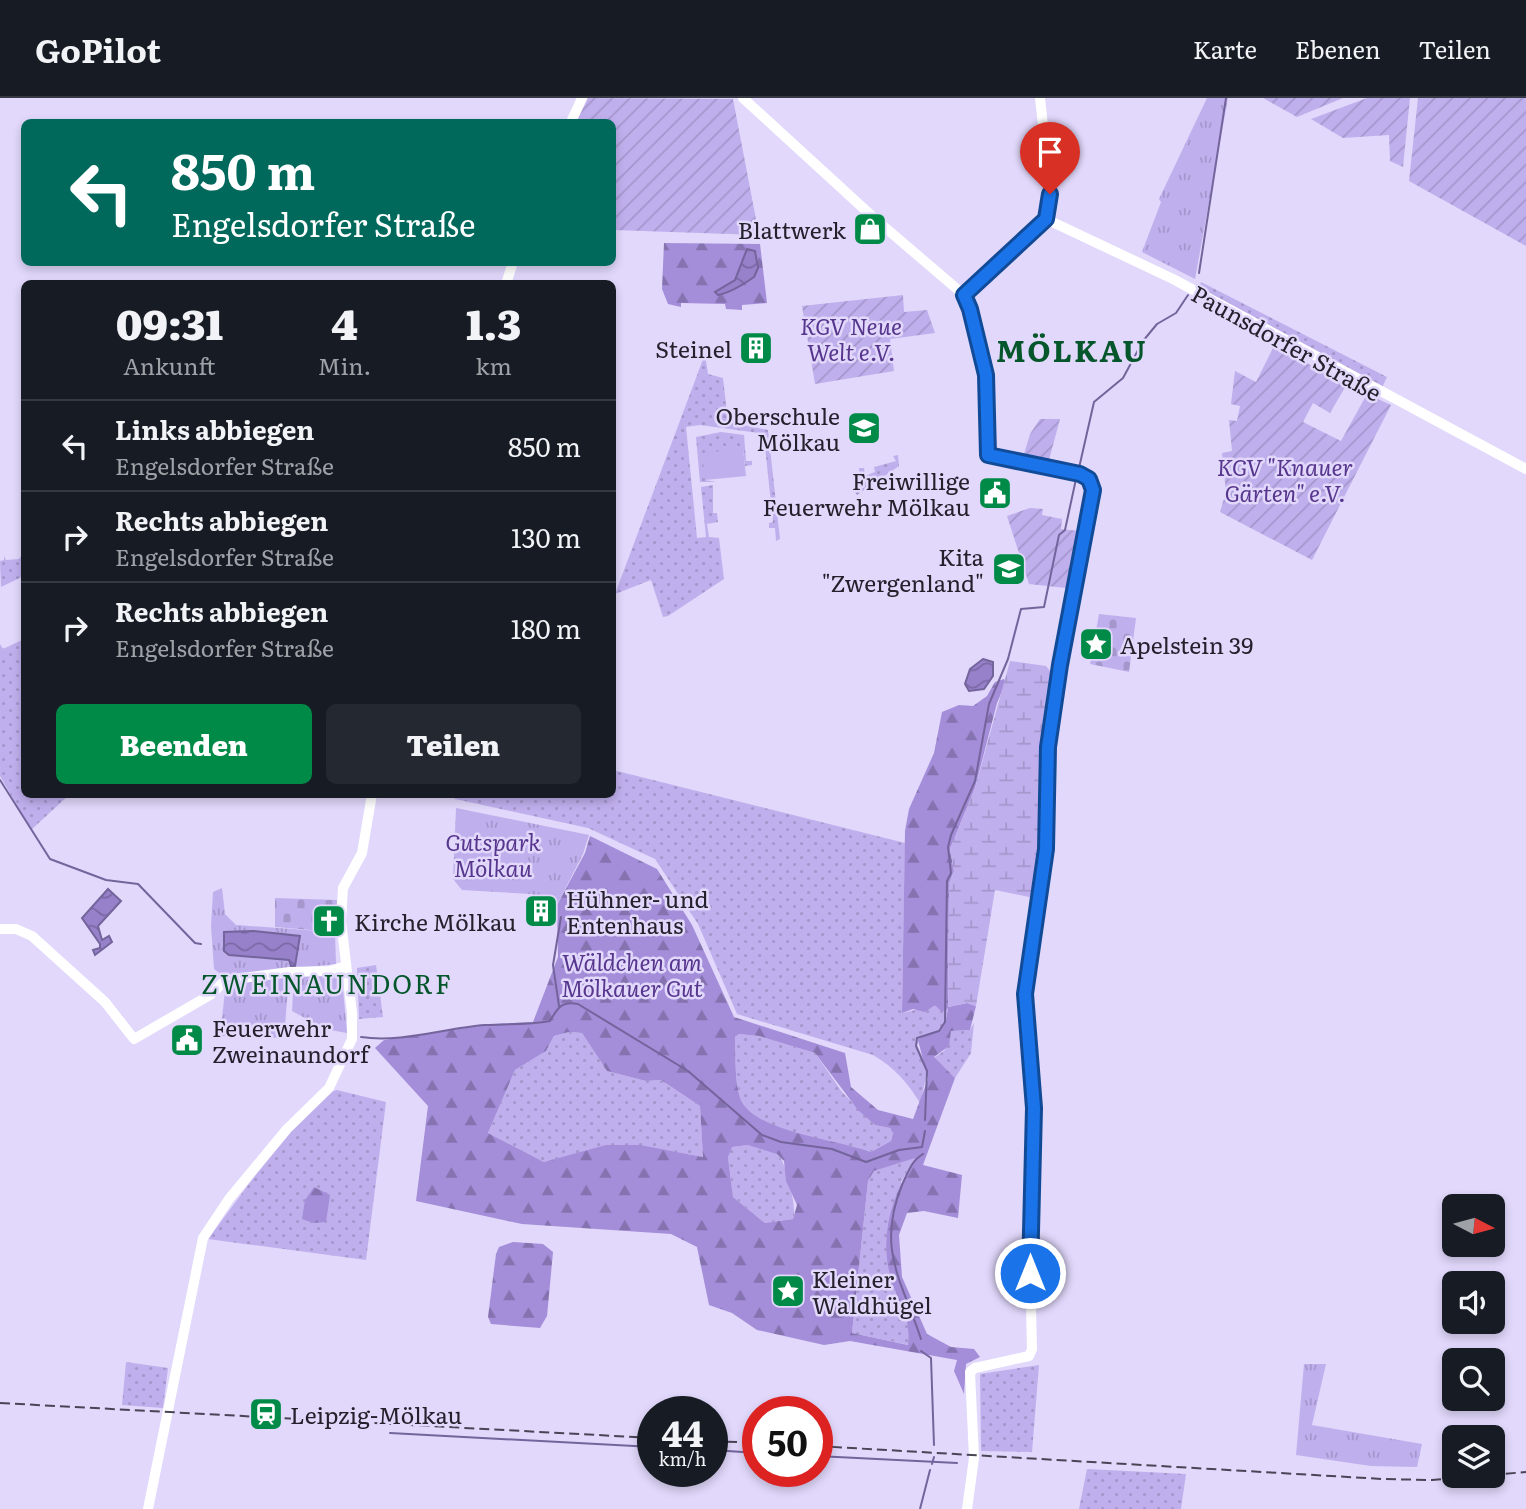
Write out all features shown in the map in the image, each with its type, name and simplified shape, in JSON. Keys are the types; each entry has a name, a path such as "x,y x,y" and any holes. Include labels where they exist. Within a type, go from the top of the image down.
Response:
{"main road":[{"path":"572,119 582,98"},
{"path":"743,98 874,218 964,295 986,375 988,455 1078,474 1092,483 1092,502 1062,653 1048,747 1046,849 1025,994 1034,1108 1030,1266 1032,1349 1029,1356 975,1368 970,1372 974,1458 967,1509"},
{"path":"964,295 1046,219 1050,190 1041,98"},
{"name":"Paunsdorfer Straße","path":"1046,219 1173,279 1220,307 1526,469"},
{"path":"148,1509 203,1238 263,1158 335,1079 352,1039 341,920 343,888 362,853 371,798"},
{"path":"0,929 16,929 32,936 104,1002 134,1039 210,995 226,980 286,972 330,971 346,966"}],"green space":[{"path":"588,98 733,99 759,235 616,230 616,119 578,119"},
{"path":"1207,98 1228,98 1195,279 1142,252 1161,202 1159,199"},
{"path":"1263,98 1343,98 1297,117"},
{"path":"1367,98 1410,98 1403,167 1390,161 1389,135 1343,138 1311,119"},
{"path":"1418,98 1526,98 1526,246 1409,181"},
{"path":"664,243 760,244 767,303 742,305 742,310 726,309 725,304 681,303 681,307 668,304 662,289"},
{"path":"1201,282 1387,377 1380,392 1197,293"},
{"name":"KGV Neue Welt e.V.","path":"903,295 904,312 927,310 935,333 890,339 894,371 815,384 802,306"},
{"name":"KGV \"Knauer Gärten\" e.V.","path":"1274,346 1347,384 1330,413 1313,403 1303,422 1341,441 1367,394 1391,405 1312,560 1220,512 1226,492 1222,453 1232,451 1229,420 1237,421 1240,406 1231,404 1235,371 1256,382"},
{"path":"705,354 708,374 723,378 728,422 768,430 780,539 776,541 775,528 769,528 769,523 773,522 764,437 759,433 700,425 686,427 697,538 706,537 701,487 713,485 713,513 717,513 718,522 707,524 709,537 719,538 724,579 663,617 651,580 616,594"},
{"path":"1040,419 1060,419 1049,460 1024,454 1030,434"},
{"path":"721,432 744,435 746,461 752,461 752,465 745,466 743,449 705,480 716,482 700,482 696,437"},
{"path":"743,449 746,476 705,480 702,453"},
{"path":"898,455 899,466 857,495 852,488 860,482 859,468 864,468 865,476 875,472 874,467 896,461 893,456"},
{"path":"1030,508 1043,509 1042,515 1062,519 1061,529 1079,531 1066,588 1029,584 1007,516"},
{"path":"4,556 6,560 19,559 21,556 21,577 1,587 0,561 4,560"},
{"path":"1099,614 1136,618 1129,672 1090,664"},
{"path":"21,640 21,798 66,798 31,830 0,776 0,644 3,649"},
{"path":"1010,661 1046,666 1054,676 1044,823 1034,898 995,890 976,1006 967,1003 948,1007 949,884 954,871 950,849 975,788"},
{"name":"Wäldchen am Mölkauer Gut","path":"1004,679 1006,682 997,703 975,788 950,849 954,871 949,884 948,1007 967,1003 976,1006 970,1030 951,1031 949,1046 934,1057 955,1078 923,1165 962,1175 958,1218 924,1211 907,1213 899,1235 902,1277 927,1334 951,1347 974,1349 980,1357 966,1364 964,1394 954,1371 957,1360 850,1341 824,1345 757,1330 732,1313 709,1305 697,1247 671,1234 522,1224 416,1201 428,1106 375,1048 384,1040 492,1024 533,1022 558,957 557,905 585,853 590,836 657,869 692,925 734,1017 845,1053 851,1087 878,1110 913,1119 928,1079 918,1040 941,1028 948,1008 942,1012 935,1005 925,1012 913,1009 902,1013 905,831 909,809 934,753 942,712 959,705 973,706 987,696 995,682","holes":["569,1032 582,1033 607,1071 646,1081 661,1080 700,1106 703,1157 640,1145 606,1145 544,1162 488,1133 515,1070 546,1051 554,1036","739,1034 759,1036 815,1053 858,1110 875,1125 890,1128 893,1133 891,1141 871,1152 800,1134 764,1121 742,1102 736,1070 735,1037","748,1145 777,1154 784,1161 786,1181 797,1205 793,1219 765,1223 733,1197 728,1157 732,1147","915,1158 898,1190 886,1240 890,1275 904,1312 908,1345 852,1333 868,1181 874,1171"]},
{"path":"616,771 905,843 902,1013 935,1005 948,1007 942,1028 922,1036 917,1045 928,1070 920,1103 900,1076 873,1055 737,1014 698,924 655,859 588,828 455,799 616,798"},
{"name":"Gutspark Mölkau","path":"456,808 589,835 583,854 557,905 531,894 462,890 453,879"},
{"path":"222,888 225,914 236,925 335,932 336,964 223,976 214,969 211,926 213,892"},
{"path":"275,898 337,900 335,932 275,927"},
{"path":"376,965 383,1017 359,1019 357,968"},
{"path":"338,975 342,978 347,1033 325,1029 292,1011 294,976"},
{"path":"289,976 284,1038 220,1036 225,991 230,985"},
{"path":"974,1023 971,1053 955,1078 934,1058 945,1050 951,1031 970,1030"},
{"path":"569,1032 582,1033 607,1071 646,1081 661,1080 700,1106 703,1157 665,1150 544,1162 488,1133 515,1070 546,1051 554,1036"},
{"path":"739,1034 759,1036 815,1053 842,1092 875,1125 890,1128 893,1133 891,1141 871,1152 782,1130 751,1113 742,1102 738,1087 735,1037"},
{"path":"337,1090 386,1102 366,1260 208,1239 289,1130 330,1092"},
{"path":"748,1145 776,1153 782,1160 792,1196 793,1219 765,1223 733,1197 728,1157 731,1147"},
{"path":"916,1157 901,1182 895,1291 909,1329 909,1345 852,1333 868,1181 874,1171"},
{"path":"314,1187 330,1195 326,1222 313,1223 302,1219 305,1200"},
{"path":"513,1242 543,1244 553,1252 547,1316 540,1328 491,1324 488,1317 496,1254 499,1247"},
{"path":"126,1362 168,1368 163,1408 122,1405"},
{"path":"1304,1364 1326,1364 1312,1425 1422,1444 1417,1467 1371,1466 1296,1455"},
{"path":"1039,1365 1032,1452 981,1451 980,1374"},
{"path":"1087,1469 1186,1474 1181,1509 1079,1509"}],"water":[{"path":"747,249 755,251 758,268 754,277 718,295 715,292 735,280"},
{"path":"983,659 993,662 993,676 984,689 969,691 965,684 970,669"},
{"path":"108,889 121,901 98,926 102,940 109,936 112,942 95,955 93,950 100,948 100,944 82,918"},
{"path":"253,931 300,936 295,966 291,966 289,960 229,955 224,951 224,932"}],"waterway":[{"path":"1199,273 1226,98"},
{"path":"1079,468 1094,402 1123,378 1143,341 1157,324 1176,313 1188,295"},
{"path":"925,1120 927,1071 916,1046 917,1038 939,1031 945,1022 947,881 951,873 948,847 975,781 989,704 1008,659 1021,609 1044,607 1059,535 1065,530 1076,479"},
{"path":"0,780 50,859 106,880 138,884 195,943 201,944"},
{"path":"559,1006 553,965 561,917"},
{"path":"361,1037 392,1038 485,1025 550,1021 564,1004 573,1003 688,1071 762,1135 781,1142 832,1149 866,1162 899,1150 922,1147 925,1131"},
{"path":"921,1339 895,1264 891,1228 902,1185 913,1164 923,1154"},
{"path":"921,1351 931,1358 934,1445"},
{"path":"390,1433 637,1446"},
{"path":"728,1451 742,1452"},
{"path":"833,1457 957,1463"},
{"path":"932,1464 934,1457"},
{"path":"920,1509 930,1470"}],"railway":[{"path":"0,1403 637,1437"},
{"path":"728,1442 742,1442"},
{"path":"833,1447 1382,1479 1432,1480 1526,1472"}],"place":[{"name":"Blattwerk","path":"870,229"},
{"name":"Steinel","path":"756,348"},
{"name":"Oberschule Mölkau","path":"864,428"},
{"name":"Freiwillige Feuerwehr Mölkau","path":"995,493"},
{"name":"Kita \"Zwergenland\"","path":"1009,569"},
{"name":"Apelstein 39","path":"1096,644"},
{"name":"Hühner- und Entenhaus","path":"541,911"},
{"name":"Kirche Mölkau","path":"329,921"},
{"name":"Feuerwehr Zweinaundorf","path":"187,1040"},
{"name":"Kleiner Waldhügel","path":"788,1291"},
{"name":"Leipzig-Mölkau","path":"266,1414"}],"district":[{"name":"MÖLKAU","path":"1072,349"},
{"name":"ZWEINAUNDORF","path":"327,982"}],"route":[{"path":"1030,1273 1034,1108 1026,977 1046,849 1048,747 1068,618 1093,490 1089,479 1080,474 988,455 986,375 964,295 1046,219 1050,194"}]}
